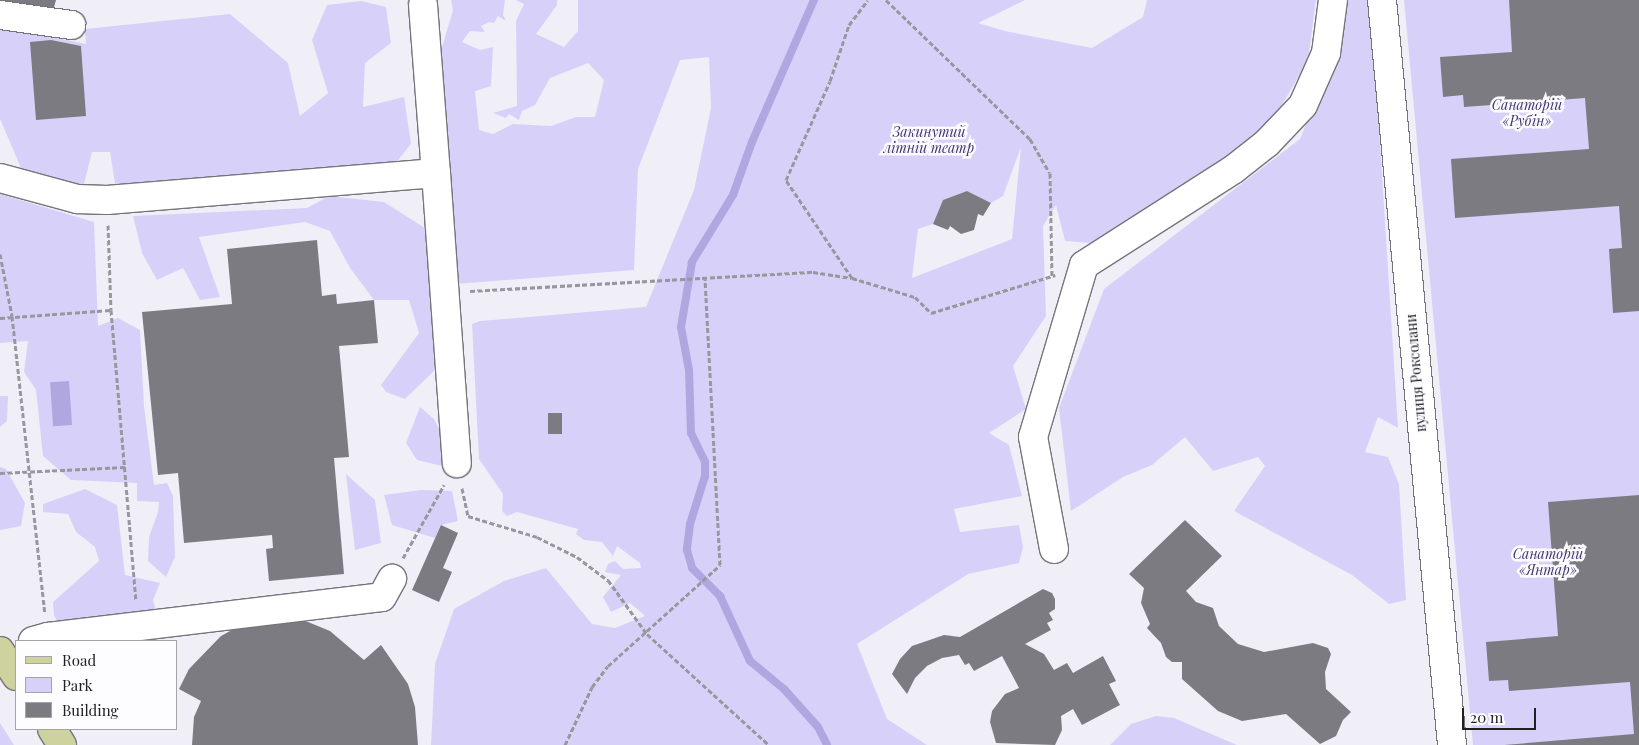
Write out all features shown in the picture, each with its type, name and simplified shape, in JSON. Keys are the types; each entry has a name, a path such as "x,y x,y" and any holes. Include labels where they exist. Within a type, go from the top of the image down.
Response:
{"main road":[{"path":"0,651 15,674"},
{"path":"53,730 62,745"}],"street":[{"path":"1054,549 1033,437 1084,265 1234,169 1267,143 1303,105 1326,53 1333,0"},
{"name":"вулиця Роксолани","path":"1382,0 1452,745"},
{"path":"423,4 457,463"},
{"path":"0,15 71,25"},
{"path":"0,178 77,199 107,200 436,174"},
{"path":"40,632 138,626 382,597 392,579"},
{"path":"0,651 15,646"}],"path":[{"path":"852,278 786,180 830,81 850,24 868,0"},
{"path":"886,0 1030,139 1050,173 1052,276"},
{"path":"107,200 111,310 138,626"},
{"path":"0,254 12,316 28,470 40,632"},
{"path":"444,293 813,272 852,278 914,298 931,313 1084,265"},
{"path":"565,745 592,687 608,666 647,634 720,565 705,278"},
{"path":"0,318 111,310"},
{"path":"457,463 468,516 537,537 577,556 608,580 647,634 769,745"},
{"path":"392,579 457,463"},
{"path":"0,473 28,470 125,467"}],"green space":[{"name":"Закинутий літній театр","path":"451,0 505,0 503,15 506,21 498,16 494,23 489,22 481,26 485,32 470,31 462,42 480,50 493,47 491,86 475,91 479,130 493,134 513,124 551,126 576,117 595,117 604,80 588,63 550,78 535,105 522,111 519,120 509,114 506,118 493,113 517,106 516,21 524,4 516,0 557,0 557,5 536,34 564,47 578,31 578,0 1025,0 978,23 1005,31 1092,48 1143,17 1147,0 1316,0 1308,60 1274,119 1216,171 1105,244 1065,241 1056,205 1043,226 1046,316 1013,366 1026,409 989,433 1009,445 1022,496 954,509 960,532 1019,525 1023,547 1019,563 968,574 857,644 887,719 927,745 431,745 435,664 454,609 504,581 546,568 592,624 615,628 645,616 630,603 611,612 603,597 621,575 605,572 608,564 615,561 623,569 641,568 640,563 617,546 613,556 602,542 584,540 576,534 578,529 517,512 507,516 502,511 503,494 479,459 472,324 480,321 646,307 694,190 711,108 709,57 680,60 638,169 634,270 456,284 437,64 453,10","holes":["1021,147 1012,239 912,278 918,229 933,224 943,200 967,191 991,203 1003,196"]},
{"path":"1341,0 1371,0 1398,428 1378,417 1365,452 1388,457 1399,484 1406,600 1389,604 1352,575 1234,511 1265,466 1258,457 1213,471 1185,437 1152,465 1123,477 1071,511 1059,408 1104,289 1300,139 1341,38"},
{"name":"Санаторій «Рубін»","path":"1404,0 1639,0 1639,745 1473,745"},
{"path":"361,1 386,7 391,43 365,63 363,107 404,97 411,144 391,169 116,190 110,152 92,152 83,188 21,168 0,119 0,26 86,44 85,29 230,14 288,63 300,116 328,93 312,40 327,5"},
{"path":"0,194 94,222 98,326 118,318 140,330 144,406 154,485 167,483 173,496 175,557 166,577 148,561 149,537 158,512 159,502 137,501 137,483 71,480 43,456 36,390 24,372 28,341 0,343"},
{"path":"329,196 384,202 428,230 437,368 405,399 386,392 381,385 419,333 409,300 374,300 350,268 330,231 305,222 199,237 220,297 200,300 183,268 157,280 142,253 133,216 307,208"},
{"path":"0,396 8,396 7,421 0,427"},
{"path":"420,407 434,419 447,444 442,466 417,460 406,443"},
{"path":"0,467 6,469 25,503 21,526 0,530"},
{"path":"346,474 375,500 381,543 355,550"},
{"path":"85,489 117,505 125,575 160,583 153,600 159,623 66,632 54,616 53,602 99,561 95,547 76,532 68,514 43,512 43,504"},
{"path":"421,490 452,491 458,521 441,525 435,538 392,525 384,495"},
{"path":"1156,716 1174,718 1237,745 1110,745 1131,724"},
{"path":"0,723 14,745 0,745"}],"shaded area":[{"path":"69,381 72,425 53,426 50,382"}],"building":[{"path":"0,0 56,0 53,11 34,10"},
{"path":"1509,0 1639,0 1639,311 1613,313 1609,249 1622,248 1619,206 1455,218 1451,159 1589,149 1585,98 1464,107 1463,95 1443,97 1440,57 1512,52"},
{"path":"51,40 81,46 86,116 36,120 30,42"},
{"path":"967,191 991,203 983,216 978,214 974,230 961,234 950,226 948,230 933,224 943,200"},
{"path":"317,240 322,296 336,294 337,304 374,300 378,343 339,346 349,457 334,458 344,574 269,581 266,549 273,548 272,535 184,543 178,473 158,475 142,312 232,304 227,249"},
{"path":"548,413 562,413 562,434 548,434"},
{"path":"1639,495 1639,745 1504,745 1634,734 1630,682 1509,691 1508,680 1489,681 1486,642 1558,636 1548,502"},
{"path":"1185,520 1222,556 1186,591 1196,602 1213,608 1219,626 1238,644 1264,652 1313,643 1328,648 1331,654 1325,672 1326,689 1351,712 1343,720 1336,736 1320,744 1286,714 1242,721 1218,711 1182,679 1182,662 1172,662 1166,657 1161,643 1147,628 1150,624 1141,603 1144,588 1129,574"},
{"path":"441,525 458,533 443,568 452,572 439,602 412,590"},
{"path":"1043,589 1052,593 1055,599 1055,609 1049,613 1053,620 1047,623 1051,630 1025,644 1044,654 1054,670 1067,663 1073,673 1103,656 1116,681 1109,684 1120,705 1082,725 1073,709 1061,716 1062,730 1055,745 996,743 990,722 992,711 1005,694 1019,688 1002,656 974,671 969,663 965,665 959,655 942,658 927,666 915,678 907,694 892,674 900,659 912,646 944,635 960,637"},
{"path":"286,619 308,622 330,631 364,660 381,645 408,684 415,707 418,745 192,745 194,717 201,701 179,689 189,669 221,636 241,625"}],"waterway":[{"path":"814,0 752,142 733,195 692,262 681,327 689,370 691,433 705,462 705,476 690,524 687,550 692,568 720,596 750,661 784,689 818,727 827,745"}],"park label":[{"name":"Санаторій «Янтар»","path":"1548,562"}]}
